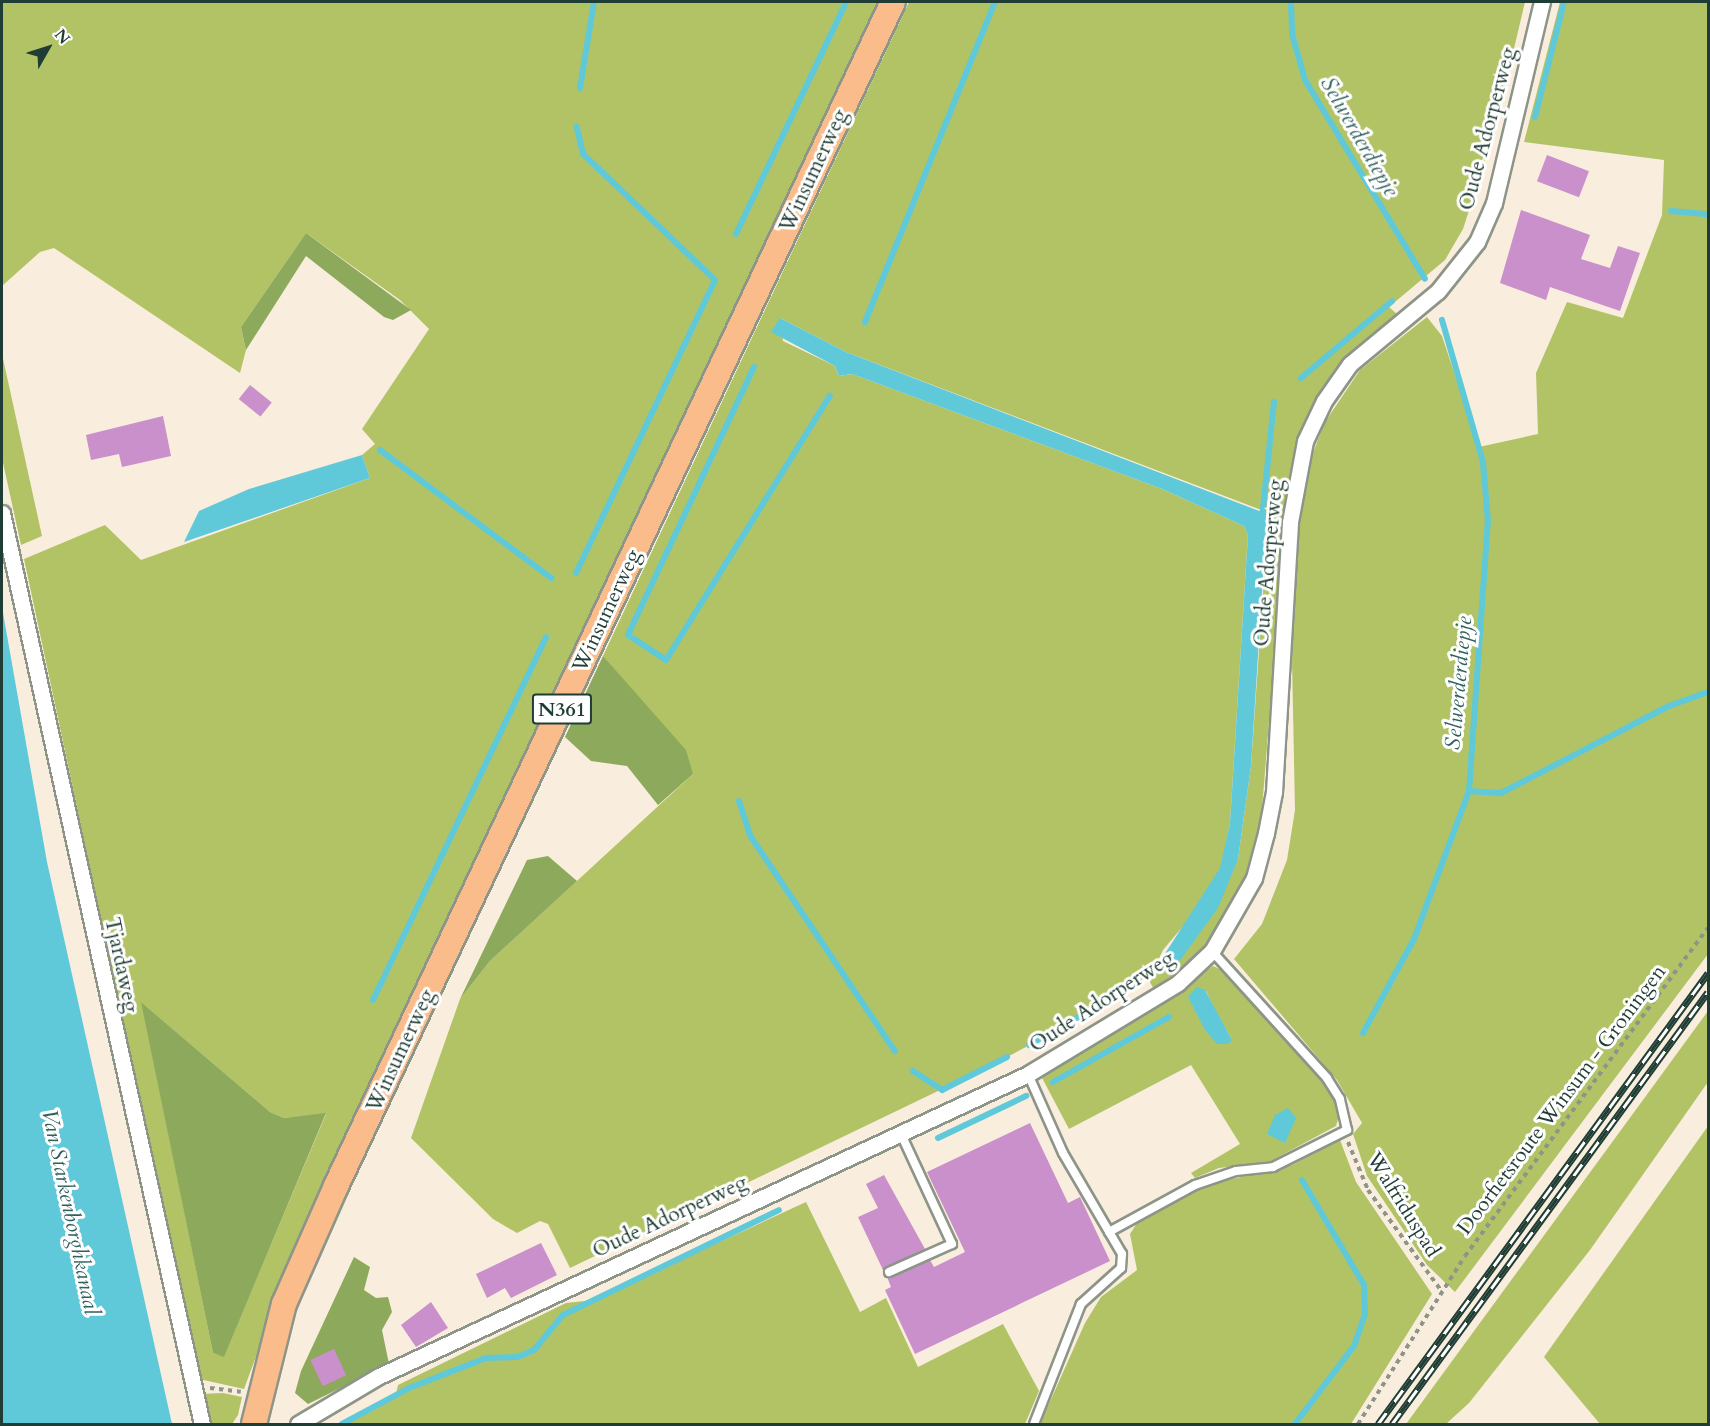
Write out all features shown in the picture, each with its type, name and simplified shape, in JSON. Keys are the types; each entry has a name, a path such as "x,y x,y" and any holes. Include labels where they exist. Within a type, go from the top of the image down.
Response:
{"main road":[{"name":"Winsumerweg","path":"254,1425 284,1304 336,1186 893,2"}],"street":[{"name":"Oude Adorperweg","path":"298,1425 379,1376 1028,1074 1178,983 1212,951 1254,878 1268,823 1290,522 1305,441 1324,401 1350,364 1438,291 1477,242 1494,203 1542,2"},
{"name":"Tjardaweg","path":"2,513 202,1425"}],"lane":[{"path":"1109,1232 1195,1185 1236,1171 1273,1167 1347,1130 1340,1099 1326,1077 1212,951"},
{"path":"1028,1074 1063,1153 1122,1254 1121,1268 1081,1304 1034,1425"},
{"path":"889,1272 952,1244 900,1132"}],"path":[{"name":"Doorfietsroute Winsum - Groningen","path":"1442,1292 1708,928"},
{"name":"Walfriduspad","path":"1347,1130 1360,1178 1442,1292"},
{"path":"1358,1425 1442,1292"}],"green space":[{"path":"2,2 881,2 305,1224 244,1389 199,1379 24,559 105,525 141,560 370,478 362,455 375,444 362,429 429,329 400,300 306,233 241,327 246,350 240,373 54,248 40,252 2,286","holes":["142,1003 270,1112 284,1118 326,1114 224,1356 213,1353"]},
{"path":"909,2 1525,2 1494,133 1463,229 1445,260 1389,307 1398,315 1323,389 1301,431 1288,486 1260,834 1249,877 1201,952 1155,991 1147,977 1113,1001 992,1065 570,1268 548,1224 540,1221 517,1233 493,1219 411,1138 460,999 490,961 693,774 603,656","holes":["780,318 846,352 1264,511 1268,521 1251,766 1238,859 1176,966 1151,976 1163,950 1200,906 1221,868 1230,823 1248,535 1244,526 1162,489 852,374 839,376 835,366 783,341"]},
{"path":"1560,2 1708,2 1708,954 1455,1292 1427,1265 1367,1176 1353,1134 1362,1123 1337,1080 1234,959 1262,924 1287,860 1295,810 1292,660 1297,546 1308,465 1325,422 1360,370 1427,317 1442,336 1479,447 1538,434 1536,373 1567,302 1623,318 1662,215 1664,160 1524,142"},
{"path":"306,233 411,310 393,320 384,317 306,256 246,350 241,327"},
{"path":"2,354 42,536 21,545 2,458"},
{"path":"603,656 686,750 693,774 658,805 627,766 591,761 565,737"},
{"path":"548,856 577,881 490,961 460,999 527,860"},
{"path":"1213,966 1226,972 1333,1093 1339,1116 1336,1126 1269,1162 1219,1168 1195,1178 1191,1173 1240,1144 1191,1065 1069,1129 1040,1074 1124,1028","holes":["1206,991 1232,1040 1191,994"]},
{"path":"141,1002 270,1112 284,1118 326,1113 224,1357 213,1353"},
{"path":"1708,1011 1708,1082 1590,1250 1469,1403 1446,1424 1406,1424"},
{"path":"1708,1126 1708,1424 1600,1424 1544,1357"},
{"path":"1340,1140 1356,1182 1432,1294 1351,1424 1040,1424 1085,1323 1101,1297 1137,1270 1130,1234 1137,1223 1210,1184 1292,1165"},
{"path":"806,1202 860,1312 886,1298 918,1367 1003,1324 1039,1391 1025,1424 344,1424 395,1398 398,1385 566,1303 594,1300"},
{"path":"354,1257 370,1267 364,1290 376,1298 388,1297 392,1312 382,1330 389,1364 308,1404 295,1393 301,1371"},
{"path":"223,1393 242,1397 238,1415 232,1424 211,1424 200,1394"}],"water":[{"path":"780,318 846,352 1267,514 1251,766 1238,859 1218,908 1176,966 1150,977 1220,868 1230,823 1248,535 1244,526 1162,489 852,374 839,376 835,366 771,332"},
{"path":"362,455 370,478 184,542 199,511 249,489"},
{"name":"Van Starkenborghkanaal","path":"2,607 47,862 172,1424 2,1424"},
{"path":"1197,987 1205,990 1232,1040 1228,1044 1217,1044 1205,1030 1188,997"},
{"path":"1288,1108 1296,1118 1285,1143 1267,1134 1275,1115"}],"building":[{"path":"1547,155 1589,171 1579,197 1537,181"},
{"path":"1521,210 1590,235 1581,259 1610,268 1618,246 1640,253 1620,311 1550,287 1546,300 1500,283"},
{"path":"250,385 272,403 260,417 239,399"},
{"path":"163,416 171,456 122,467 119,454 91,460 86,435"},
{"path":"1030,1123 1068,1203 1080,1197 1110,1261 915,1354 885,1290 891,1287 887,1277 930,1260 934,1267 965,1252 927,1172"},
{"path":"884,1175 925,1249 883,1270 858,1217 878,1208 866,1184"},
{"path":"541,1243 557,1275 511,1298 505,1288 487,1298 476,1274"},
{"path":"431,1302 448,1328 416,1347 401,1325"},
{"path":"334,1349 346,1375 323,1386 310,1360"}],"waterway":[{"path":"580,88 594,2"},
{"path":"736,234 846,2"},
{"path":"865,322 995,2"},
{"name":"Selwerderdiepje","path":"1291,2 1292,34 1305,80 1425,279"},
{"path":"1535,117 1564,2"},
{"path":"576,573 715,280 583,154 577,127"},
{"path":"1671,211 1708,214"},
{"path":"1301,378 1392,301"},
{"name":"Selwerderdiepje","path":"1363,1033 1414,939 1469,791 1488,522 1483,462 1442,320"},
{"path":"754,367 628,635 666,660 830,396"},
{"path":"1262,518 1274,402"},
{"path":"380,450 551,578"},
{"path":"373,1000 546,637"},
{"path":"1469,791 1501,793 1669,706 1708,692"},
{"path":"739,801 751,837 895,1051"},
{"path":"1029,1045 1128,989"},
{"path":"1053,1082 1169,1017"},
{"path":"913,1071 942,1090 1007,1057"},
{"path":"938,1138 1026,1096"},
{"path":"1295,1424 1354,1346 1365,1314 1364,1285 1302,1180"},
{"path":"342,1424 409,1388 486,1358 518,1357 534,1350 563,1315 779,1210"}],"railway":[{"path":"1378,1424 1708,973"},
{"path":"1392,1424 1708,992"}]}
